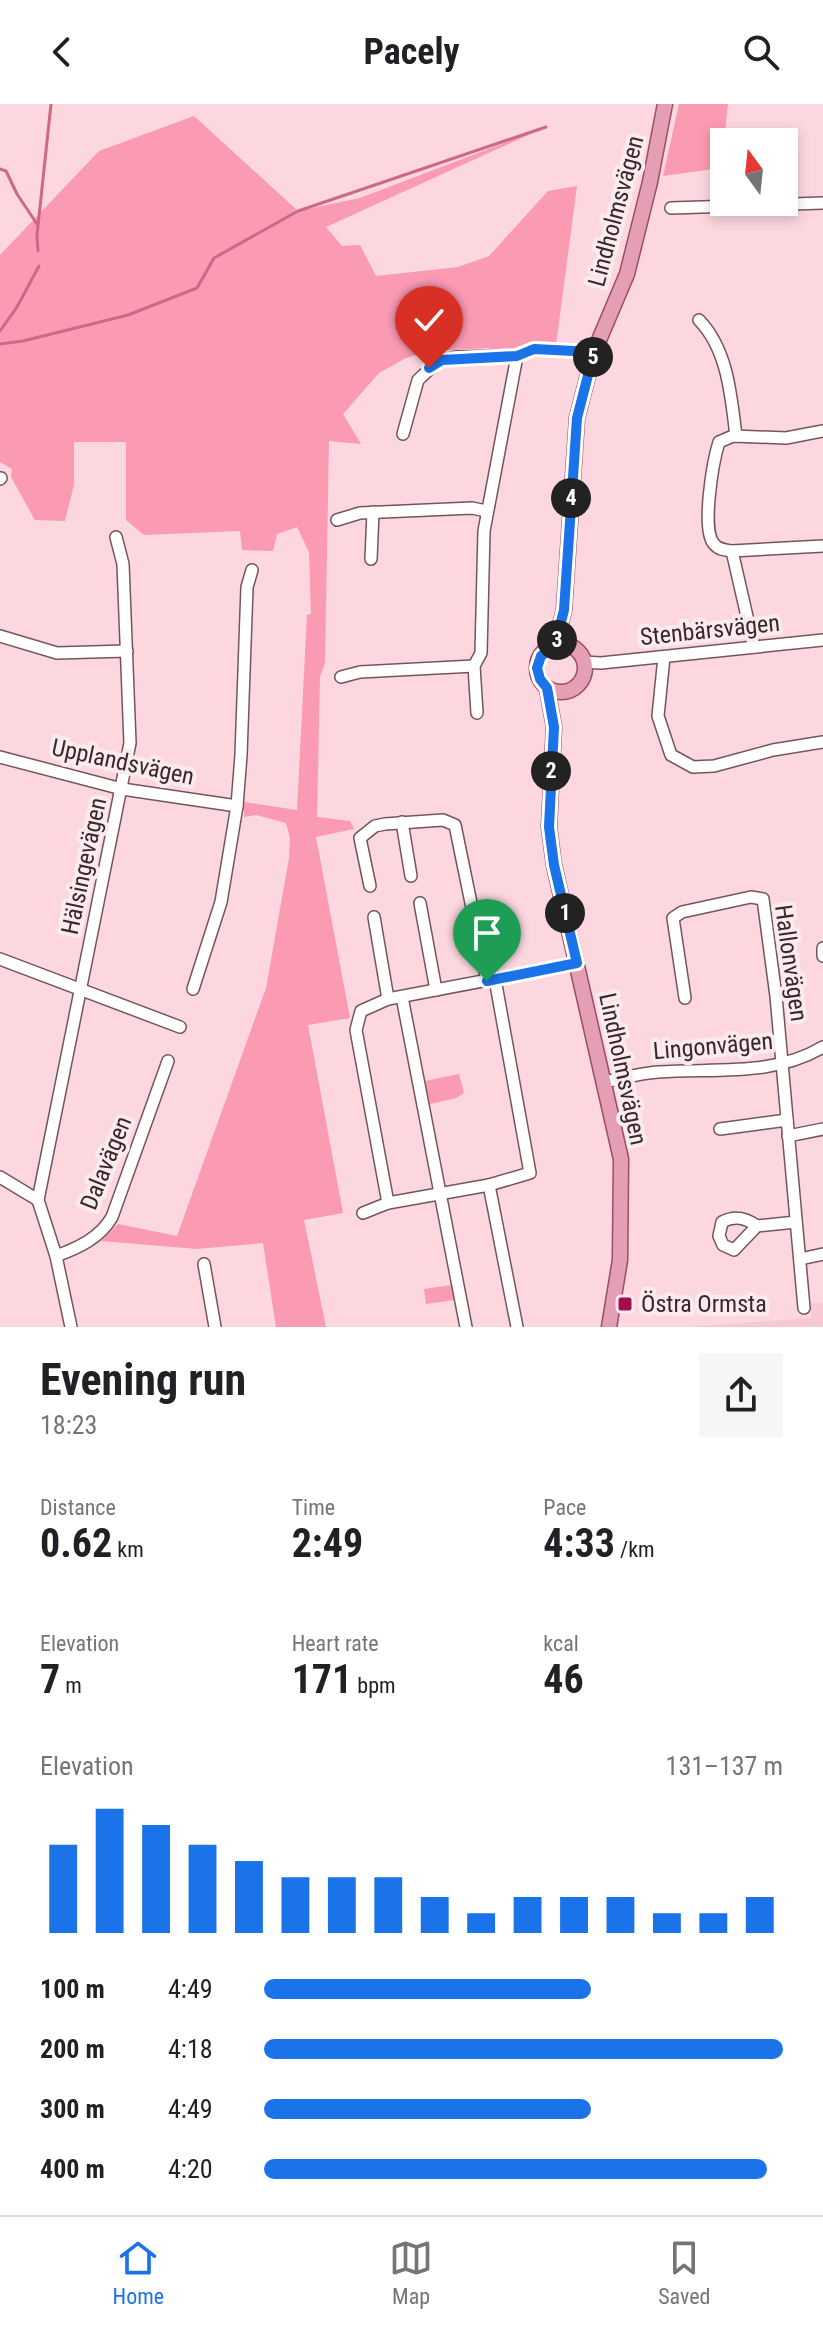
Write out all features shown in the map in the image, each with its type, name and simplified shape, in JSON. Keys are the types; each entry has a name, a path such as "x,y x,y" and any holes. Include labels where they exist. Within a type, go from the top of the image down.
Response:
{"main road":[{"name":"Lindholmsvägen","path":"609,1327 620,1260 621,1159 554,865 549,827 554,727 547,688 538,674 538,661 545,651 555,645 564,610 577,418 594,352 627,274 665,104"},
{"name":"Lindholmsvägen","path":"554,727 569,691 578,685 585,666 581,654 572,647 564,610"},
{"path":"555,645 572,647"},
{"path":"547,688 558,692 569,691"}],"street":[{"path":"671,208 823,203"},
{"path":"699,320 712,333 719,351 731,390 736,436"},
{"path":"403,434 418,380 437,362 456,357 517,356 534,349 594,352"},
{"path":"477,713 474,666 481,653 486,511 517,356"},
{"path":"823,431 786,438 736,436 719,442 707,523 712,542 719,549 823,546"},
{"path":"337,520 373,512 472,508 486,511"},
{"path":"371,559 373,512"},
{"name":"Hälsingevägen","path":"38,1200 130,743 123,564 116,537"},
{"path":"732,551 754,647"},
{"path":"193,989 221,902 237,806 247,587 252,570"},
{"path":"0,636 46,652 127,651"},
{"name":"Stenbärsvägen","path":"585,666 823,640"},
{"path":"664,657 658,716 671,755 682,762 693,767 714,766 773,750 823,742"},
{"path":"341,677 360,672 474,666"},
{"name":"Upplandsvägen","path":"0,757 122,789 237,806"},
{"path":"363,1213 388,1203 489,1185 530,1173 491,980 455,825 443,820 375,826 360,838 370,886"},
{"path":"402,822 411,876"},
{"name":"Hallonvägen","path":"685,998 673,918 682,912 751,897 763,899 782,1063"},
{"path":"420,903 436,990"},
{"path":"374,917 388,999"},
{"path":"823,948 823,956"},
{"path":"0,959 180,1027"},
{"path":"388,1203 356,1030 361,1011 388,999 577,963"},
{"path":"402,997 466,1327"},
{"name":"Lingonvägen","path":"604,1082 656,1072 720,1072 782,1063 823,1047"},
{"name":"Dalavägen","path":"56,1256 75,1249 97,1235 112,1217 168,1061"},
{"path":"782,1063 804,1308"},
{"path":"720,1129 787,1120"},
{"path":"788,1136 820,1131"},
{"path":"0,1177 38,1200 56,1256 71,1327"},
{"path":"489,1185 517,1327"},
{"path":"757,1226 796,1222"},
{"path":"800,1259 823,1254"},
{"path":"204,1264 215,1327"}],"shaded area":[{"path":"679,104 728,104 725,128 710,128 710,170 663,176"},
{"path":"194,116 298,211 360,198 546,127 326,227 342,246 360,245 376,276 458,267 489,256 548,191 577,186 556,345 519,346 507,356 488,348 430,351 406,358 379,373 343,414 361,444 329,441 325,663 320,677 317,817 350,821 354,829 316,837 350,1018 308,1025 343,1213 304,1220 326,1327 276,1327 263,1243 197,1249 101,1241 118,1224 177,1236 266,988 290,838 286,823 256,815 244,817 244,802 297,810 307,615 311,614 309,552 297,527 277,534 273,551 242,550 240,531 144,535 126,520 126,442 74,442 74,485 65,521 35,520 11,477 12,469 0,462 0,255 99,151"},
{"path":"459,1074 464,1093 430,1104 425,1081"},
{"path":"451,1285 454,1300 426,1304 424,1289"},
{"path":"823,1303 823,1327 685,1327 812,1318 809,1304"}],"waterway":[{"path":"37,235 51,104"},
{"path":"0,344 128,315 197,288 214,258 298,211 546,127"},
{"path":"0,169 6,171 37,224"},
{"path":"37,235 38,251"},
{"path":"0,331 39,266"}],"place":[{"name":"Östra Ormsta","path":"625,1304"}],"route":[{"path":"429,368 437,362 456,357 517,356 534,349 594,352 577,418 564,610 555,645 541,656 537,668 547,688 554,727 549,827 554,865 577,963 487,981"}]}
